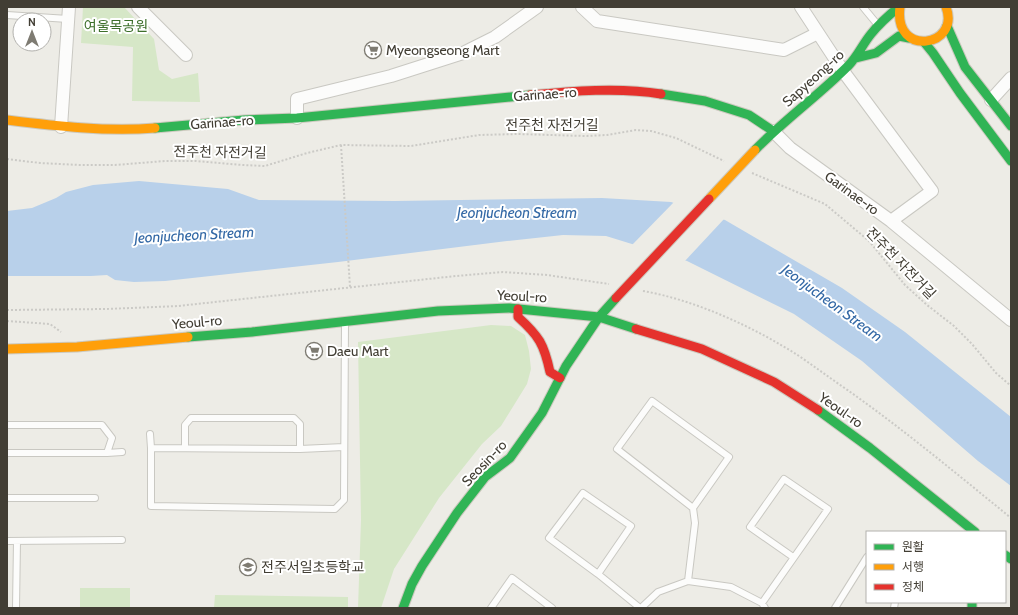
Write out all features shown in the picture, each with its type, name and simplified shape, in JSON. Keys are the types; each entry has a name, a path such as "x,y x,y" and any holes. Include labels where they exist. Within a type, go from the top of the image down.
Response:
{"street":[{"path":"138,7 186,55"},
{"path":"297,118 297,99 391,76 463,53 495,37 537,7"},
{"path":"582,7 597,21 784,50 818,33"},
{"path":"801,7 843,71 932,191 891,221"},
{"name":"Sapyeong-ro","path":"755,150 773,131 843,71 856,58 870,35 878,26 900,7"},
{"name":"Sapyeong-ro","path":"900,7 898,13 900,27 910,38"},
{"path":"856,58 876,53 898,36 924,42 938,38 947,26 948,18 946,7"},
{"path":"61,127 69,13"},
{"path":"947,26 965,67 1011,126"},
{"path":"924,42 1011,161"},
{"path":"991,100 1011,78"},
{"name":"Garinae-ro","path":"7,120 61,127 127,130 244,120 297,118 539,94 612,90 646,91 705,101 749,116 773,131 790,148 891,221 1011,320"},
{"name":"Seosin-ro","path":"403,608 412,584 422,566 457,513 485,477 510,458 542,413 566,366 599,317 755,150"},
{"name":"Yeoul-ro","path":"7,349 77,348 252,332 438,311 509,308 599,317 702,349 774,382 821,412 870,448 974,531"},
{"path":"518,309 518,317 539,336 550,372 560,378"}],"lane":[{"path":"862,7 878,26"},
{"path":"7,15 69,13"},
{"path":"150,434 151,506 335,509 344,500 345,321"},
{"path":"688,581 695,524 693,508 729,457 652,401 617,449 693,508"},
{"path":"185,448 185,426 191,418 294,418 300,424 300,449"},
{"path":"7,425 102,425 112,438 107,453"},
{"path":"150,448 300,449 344,447"},
{"path":"7,453 122,452"},
{"path":"598,574 631,526 583,492 549,538 641,608 658,592 688,581 731,587 763,606 793,557 828,510 784,479 750,527 793,557"},
{"path":"7,498 95,498"},
{"path":"7,541 122,540"},
{"path":"16,608 17,541"},
{"path":"835,608 866,559"},
{"path":"491,608 512,578 552,608"}],"path":[{"name":"전주천 자전거길","path":"7,159 40,163 80,165 115,165 188,161 265,166 340,145 412,146 479,136 518,134 584,136 636,130 651,131 676,138 727,163"},
{"path":"340,145 350,287"},
{"name":"전주천 자전거길","path":"749,172 825,204 869,241 905,285 927,306 954,326 972,344 996,373 1011,386"},
{"path":"7,321 50,324 66,335"}],"green space":[{"name":"여울목공원","path":"83,7 124,7 154,39 159,70 172,79 198,73 200,102 132,101 133,47 81,43"},
{"path":"491,325 511,326 525,335 531,369 527,384 501,426 482,444 439,498 394,569 381,608 358,608 361,520 358,342"},
{"path":"80,588 130,588 130,608 80,608"},
{"path":"215,595 348,597 348,608 214,608"}],"water":[{"name":"Jeonjucheon Stream","path":"139,181 228,189 259,200 395,201 602,198 671,202 725,220 842,288 905,332 1011,417 1011,486 978,461 862,361 794,314 687,261 606,236 563,235 165,281 134,282 115,280 107,275 7,276 7,211 32,208 66,192 93,185"}],"pier":[{"path":"675,201 725,218 684,262 631,246"}],"traffic: fast":[{"path":"755,150 848,66 874,30 899,7"},
{"path":"947,26 965,67 1011,126"},
{"path":"856,58 876,53 899,36 909,38"},
{"path":"924,42 1011,161"},
{"path":"661,94 705,101 749,115 773,131"},
{"path":"155,128 244,120 297,118 530,95"},
{"path":"403,608 412,584 422,566 457,513 485,477 510,458 542,413 566,366 599,317 616,298"},
{"path":"188,337 252,332 438,311 509,308 599,317 636,329"},
{"path":"818,410 870,448 974,531"},
{"path":"1006,556 1011,559"},
{"path":"972,603 972,608"}],"traffic: slow":[{"path":"900,7 901,23 906,34 915,40 926,41 936,38 944,31 948,21 946,7"},
{"path":"7,120 100,129 155,128"},
{"path":"709,199 755,150"},
{"path":"7,349 77,347 188,337"}],"traffic: jam":[{"path":"530,95 612,90 661,94"},
{"path":"616,298 709,199"},
{"path":"518,309 518,317 540,341 550,372 560,378"},
{"path":"636,329 702,349 774,382 818,410"}],"place":[{"name":"Myeongseong Mart","path":"373,50"},
{"name":"Daeu Mart","path":"314,351"},
{"name":"전주서일초등학교","path":"248,567"}]}
